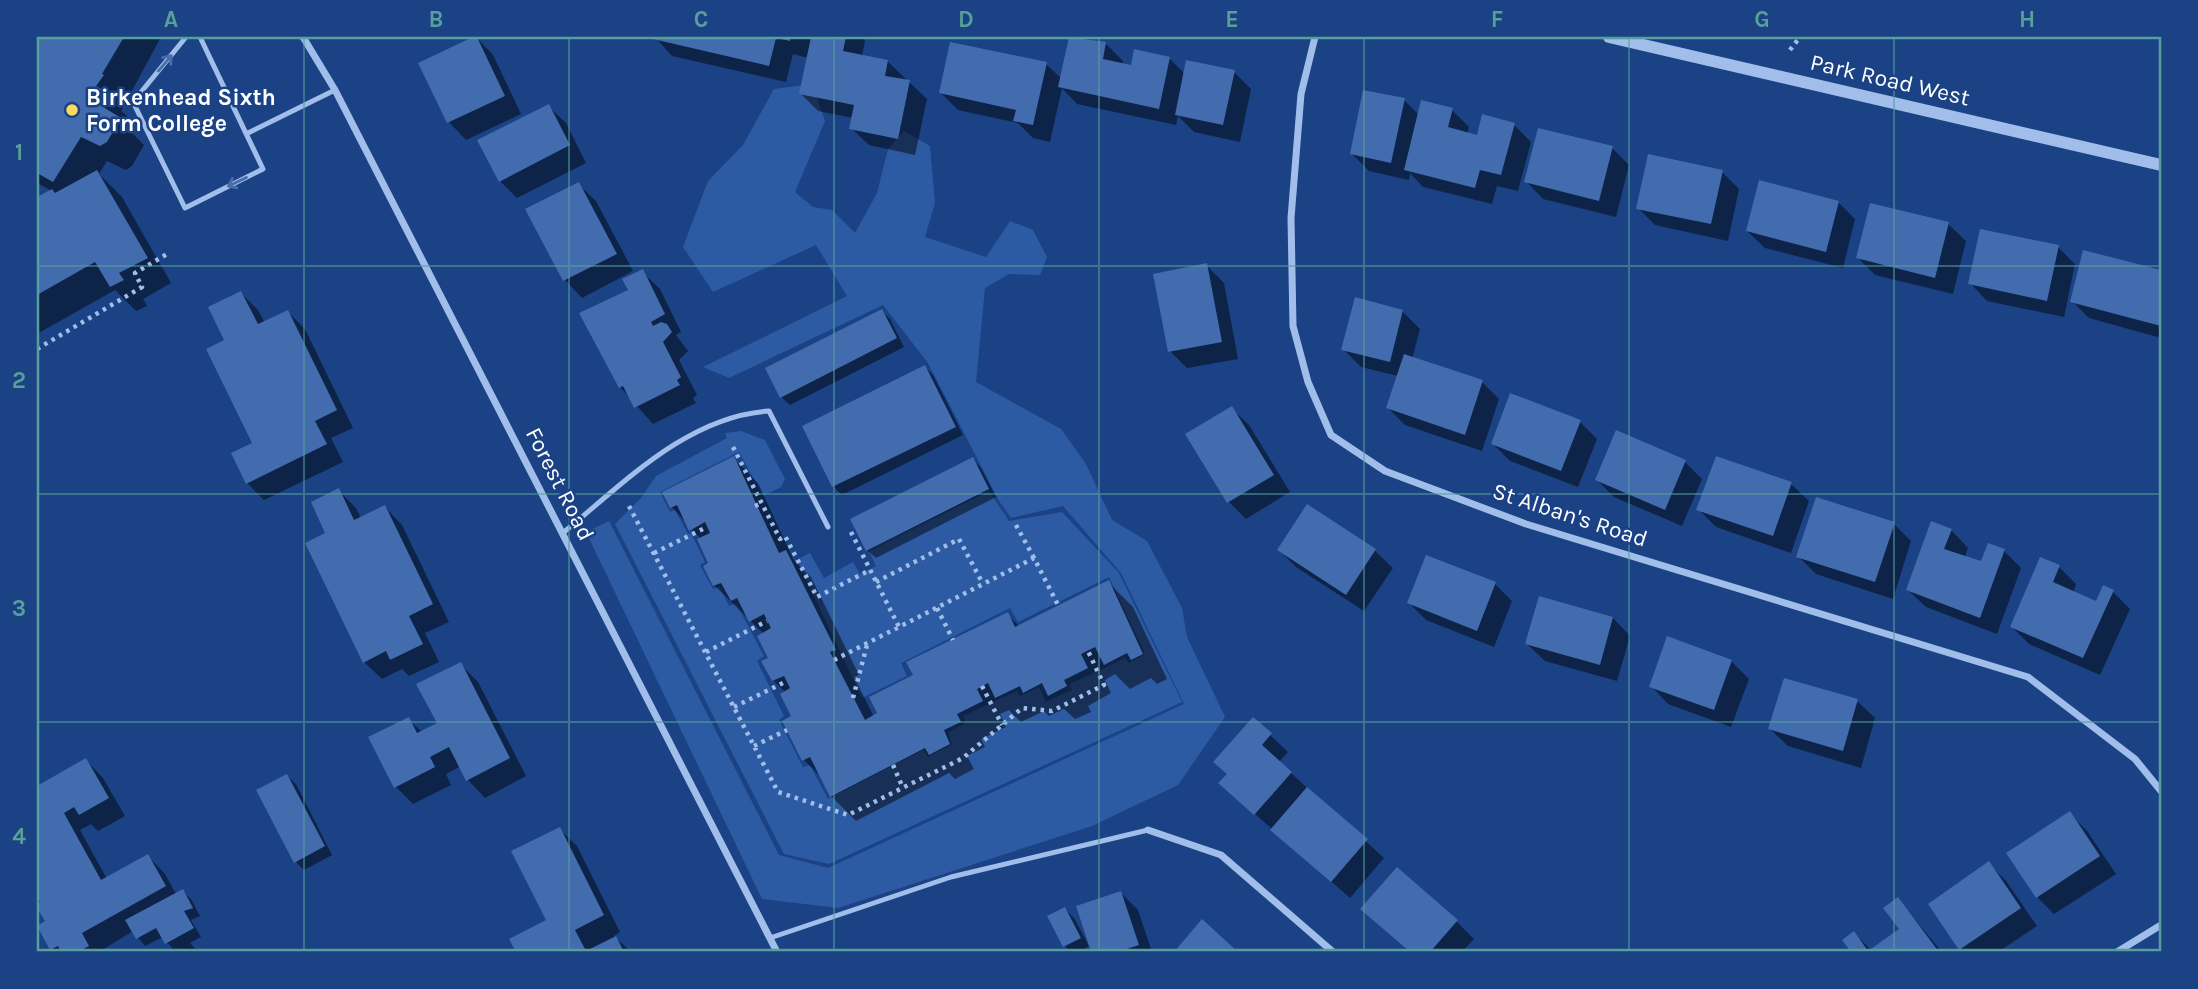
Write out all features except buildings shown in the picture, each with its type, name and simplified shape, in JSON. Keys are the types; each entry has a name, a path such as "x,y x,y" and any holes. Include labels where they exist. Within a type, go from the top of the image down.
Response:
{"street":[{"name":"Forest Road","path":"303,37 335,90 564,532 777,952"},
{"name":"St Alban's Road","path":"1315,37 1301,94 1291,218 1293,326 1308,382 1331,435 1385,471 1526,524 2028,677 2135,759 2161,791"},
{"name":"Park Road West","path":"1609,37 2161,165"},
{"path":"1148,830 1221,855 1333,952"},
{"path":"2117,952 2161,925"}],"lane":[{"path":"186,37 133,102 185,208 263,169 200,37"},
{"path":"248,134 335,90"},
{"path":"564,532 663,450 742,413 769,411 828,527"},
{"path":"770,938 951,877 1148,830"}],"path":[{"path":"37,349 142,287 135,273 167,254"},
{"path":"733,447 780,539 785,536 817,597"},
{"path":"620,487 778,792 848,815 963,758 1022,708 1052,710 1104,685 1088,651"},
{"path":"755,506 762,503"},
{"path":"1016,525 1058,605"},
{"path":"654,553 707,527"},
{"path":"849,530 899,627"},
{"path":"876,582 959,540 983,584"},
{"path":"834,660 1034,558"},
{"path":"811,601 870,570"},
{"path":"937,608 953,640"},
{"path":"705,652 767,621"},
{"path":"853,698 867,644"},
{"path":"734,707 787,681"},
{"path":"982,687 1002,725"},
{"path":"754,746 787,730"},
{"path":"892,765 904,788"}],"shaded area":[{"path":"812,84 825,121 795,192 813,207 832,210 855,233 877,193 888,149 904,131 930,146 935,203 925,237 986,257 1010,221 1033,230 1047,257 1040,275 1009,274 985,288 976,382 1061,429 1086,464 1112,520 1147,541 1182,608 1187,637 1225,717 1178,785 1092,826 838,908 762,899 586,532 609,521 779,855 828,868 1184,704 1121,573 1063,506 1011,518 999,501 928,363 883,305 729,378 703,367 847,296 816,245 713,292 683,247 708,181 743,145 774,89"},
{"path":"741,431 765,440 785,479 781,487 763,496 739,452 660,492 670,512 675,510 688,534 691,533 705,562 700,565 713,589 720,587 729,606 736,603 764,656 757,661 784,716 779,720 803,767 810,765 828,799 923,750 928,757 952,744 948,732 966,723 963,716 1017,691 1020,696 1039,687 1046,702 1072,690 1070,684 1125,658 1129,663 1145,654 1109,577 1018,622 1010,608 901,663 907,676 862,698 797,560 810,553 824,578 853,562 860,574 876,566 869,551 989,491 1009,521 1062,512 1119,573 1182,702 829,864 784,854 615,524 641,498 656,476 727,438 725,433"}],"place":[{"name":"Birkenhead Sixth Form College","path":"72,110"}]}
